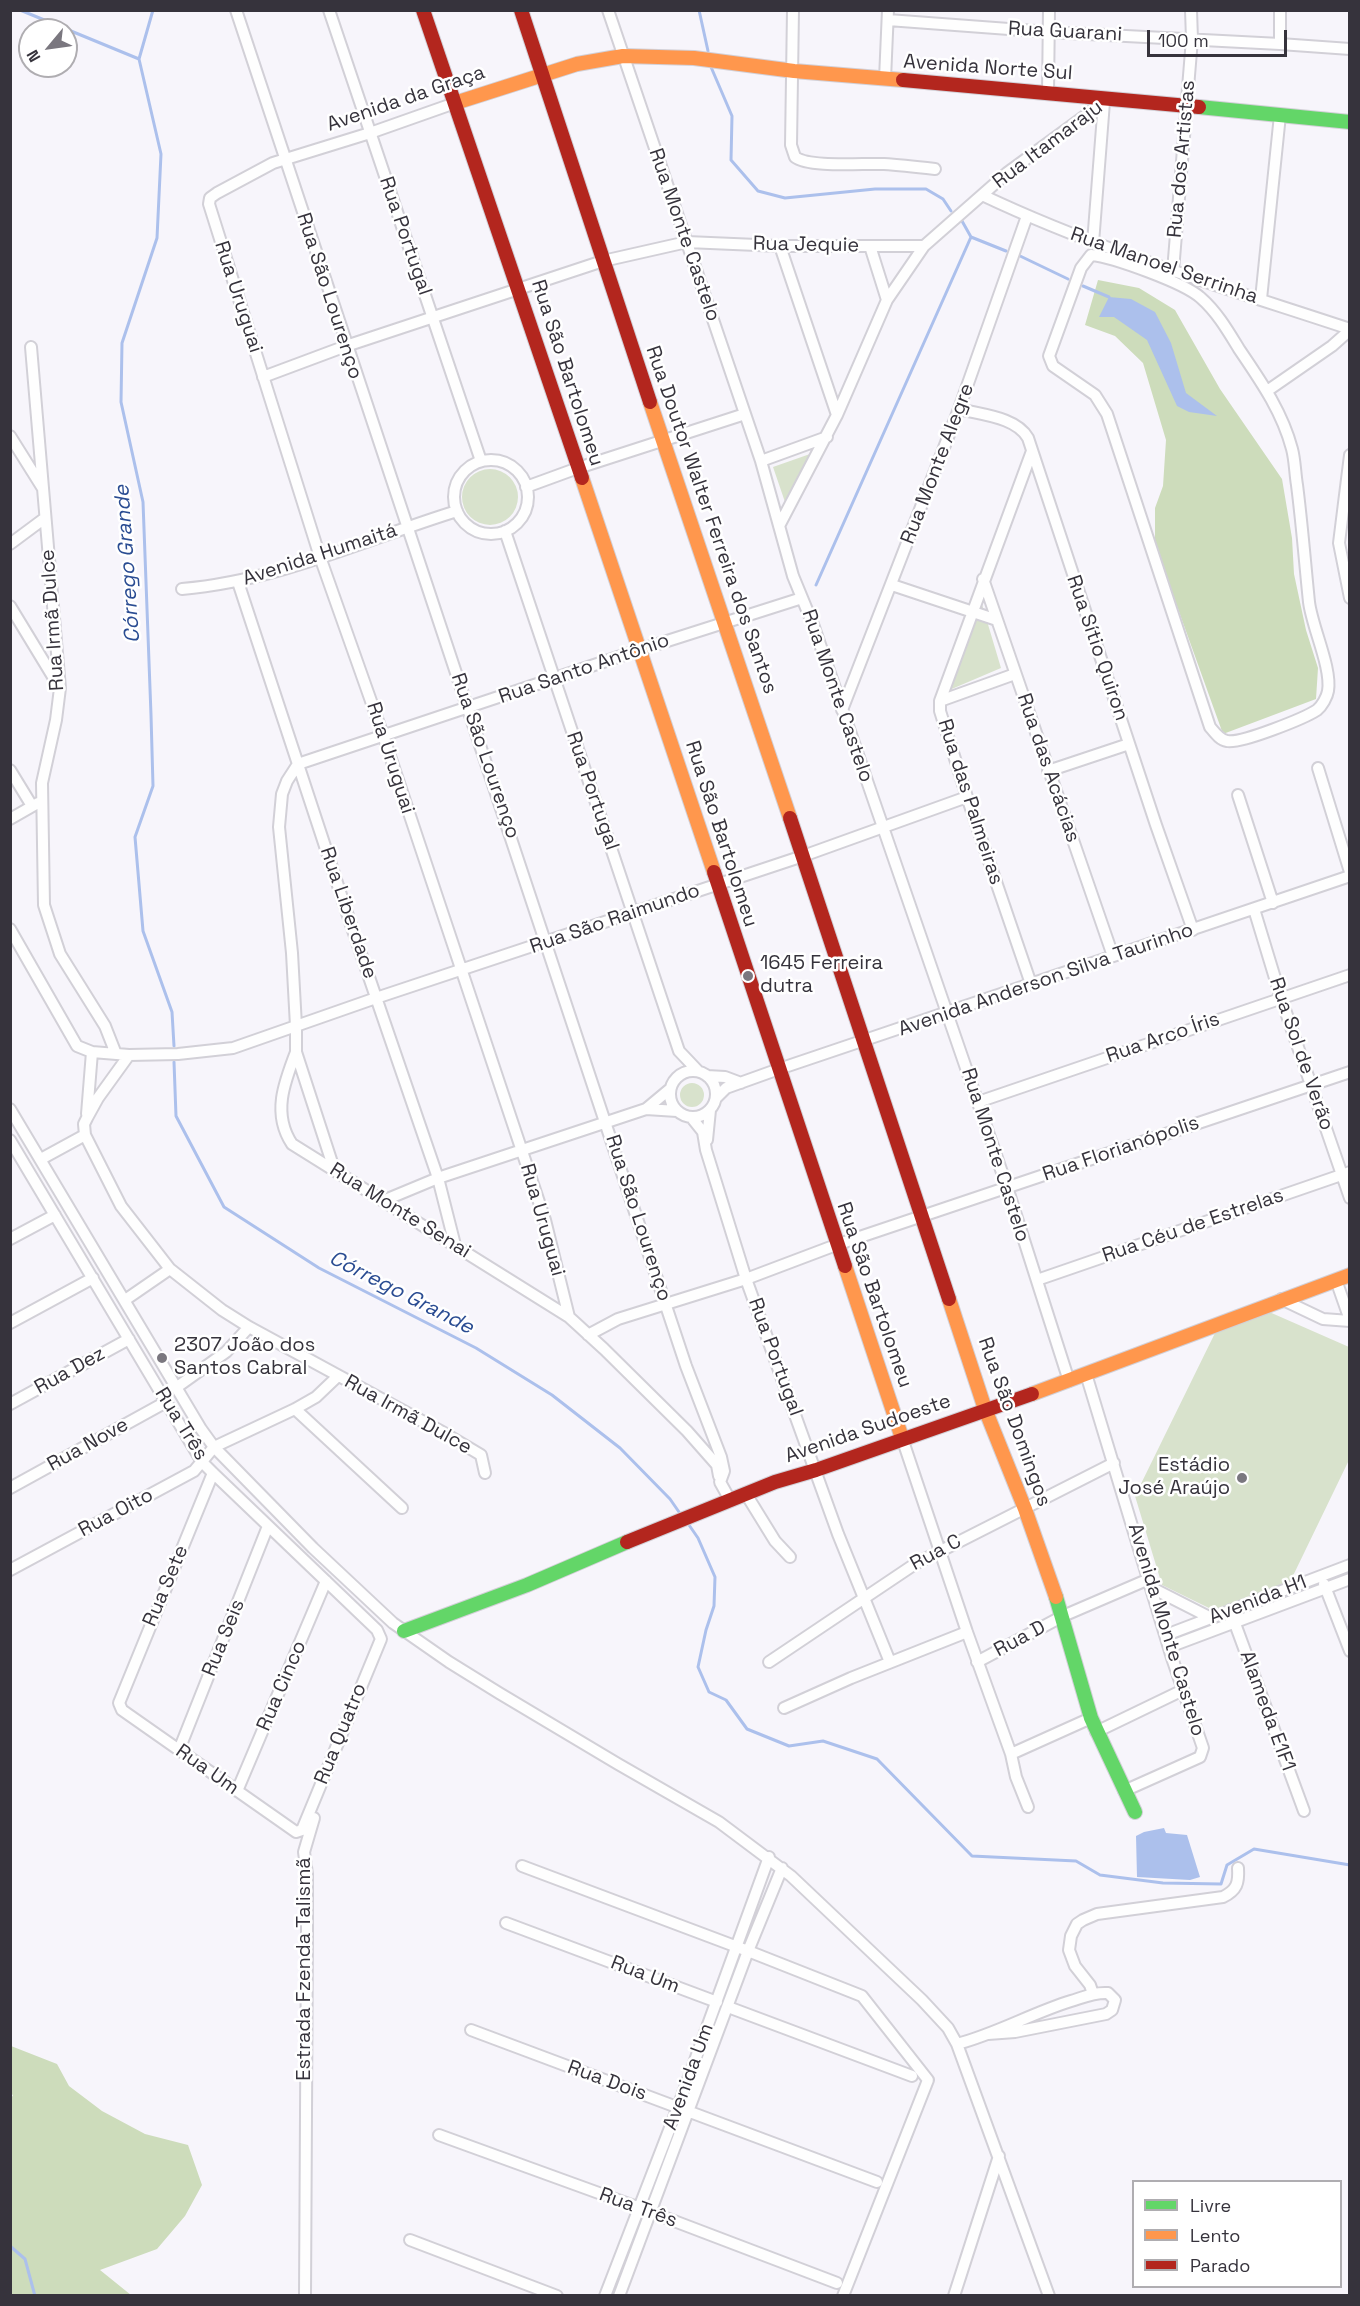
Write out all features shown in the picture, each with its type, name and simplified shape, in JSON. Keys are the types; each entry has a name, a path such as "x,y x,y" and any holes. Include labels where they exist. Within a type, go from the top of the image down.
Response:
{"street":[{"name":"Rua São Lourenço","path":"236,10 686,1366 722,1457 724,1470 720,1482 730,1500"},
{"name":"Rua Portugal","path":"329,10 481,461"},
{"name":"Rua São Bartolomeu","path":"423,10 519,288 836,1245 1028,1807"},
{"name":"Rua Doutor Walter Ferreira dos Santos","path":"521,10 863,1041"},
{"name":"Rua Monte Castelo","path":"608,10 761,461 802,598 978,1102 1069,1381"},
{"path":"793,10 794,71 791,145 793,153 800,160 821,163 882,164 935,169"},
{"path":"1048,10 1048,92"},
{"name":"Rua dos Artistas","path":"1173,271 1192,39 1191,10"},
{"path":"1280,10 1280,44"},
{"path":"885,79 888,15"},
{"name":"Rua Guarani","path":"888,15 1049,32 1350,49"},
{"name":"Avenida da Graça","path":"210,200 217,192 263,167 577,64 623,56"},
{"name":"Avenida Norte Sul","path":"623,56 694,58 794,71 1048,92 1109,100 1350,122"},
{"path":"1092,243 1109,100"},
{"name":"Rua Itamaraju","path":"779,526 827,437 887,300 924,246 1007,173 1109,100"},
{"path":"1261,299 1280,115"},
{"name":"Rua Manoel Serrinha","path":"982,195 1092,243 1350,330"},
{"name":"Rua Uruguai","path":"210,200 210,210 320,557 383,735 545,1221 569,1317"},
{"name":"Rua Monte Alegre","path":"842,710 959,409 1027,216"},
{"name":"Rua Jequie","path":"263,377 346,346 603,261 687,242 780,246 924,246"},
{"path":"780,246 837,415"},
{"path":"870,246 887,300"},
{"path":"1092,255 1103,257 1170,282 1199,296 1222,322 1267,391 1285,428 1292,450 1311,612 1326,670 1329,692 1322,705 1312,712 1259,735 1228,741 1215,734 1208,720 1107,414 1095,395 1049,362 1050,351 1061,317 1084,261 1092,255"},
{"path":"1267,391 1332,346 1350,330"},
{"name":"Rua Irmã Dulce","path":"31,347 60,688 56,720 37,804 44,905 60,954 105,1026 116,1054"},
{"name":"Rua Sítio Quiron","path":"959,409 1005,421 1019,427 1028,438 1193,930"},
{"path":"526,487 745,414"},
{"path":"10,436 44,489"},
{"path":"761,461 827,437"},
{"name":"Rua das Palmeiras","path":"1032,452 940,700 940,711 967,797 1032,984"},
{"path":"1350,455 1344,543 1350,598"},
{"path":"481,461 500,461 509,465 522,478 526,487 528,497 521,518 505,531 494,534 482,533 471,528 463,521 454,501 458,480 471,465 481,461"},
{"name":"Avenida Humaitá","path":"182,589 238,582 457,511"},
{"path":"10,544 45,518"},
{"name":"Rua Portugal","path":"505,531 679,1051"},
{"name":"Rua das Acácias","path":"983,579 1113,956"},
{"name":"Rua Liberdade","path":"238,582 438,1178 455,1245"},
{"path":"892,585 997,620"},
{"name":"Rua Santo Antônio","path":"298,764 723,622 802,598"},
{"path":"10,606 60,688"},
{"path":"940,700 1016,674"},
{"path":"1048,771 1129,744"},
{"path":"298,764 282,794 279,827 297,1026 296,1052 334,1169"},
{"path":"1318,768 1350,874"},
{"path":"10,770 37,804 10,819"},
{"path":"1239,795 1273,903"},
{"name":"Rua São Raimundo","path":"92,1052 129,1055 188,1054 233,1048 803,856 967,797"},
{"name":"Avenida Anderson Silva Taurinho","path":"716,1098 726,1088 778,1069 1273,903 1350,874"},
{"name":"Rua Sol de Verão","path":"1254,909 1281,998 1346,1174 1350,1198"},
{"path":"10,929 73,1041 77,1046 92,1052 87,1118"},
{"name":"Rua Arco Íris","path":"978,1102 1350,975"},
{"name":"Rua São Domingos","path":"863,1041 985,1409 1025,1509 1062,1616 1093,1725 1135,1812"},
{"path":"679,1051 716,1088 716,1098 710,1110 706,1150"},
{"path":"677,1111 671,1101 679,1051"},
{"name":"Rua Monte Senai","path":"296,1052 287,1075 281,1102 281,1124 292,1144 569,1317 588,1335"},
{"path":"41,1159 85,1135 84,1124 87,1118 129,1055"},
{"path":"646,1109 686,1072 725,1077 742,1083"},
{"name":"Rua Florianópolis","path":"588,1335 618,1319 746,1279 836,1245 1350,1072"},
{"path":"10,1109 201,1429 214,1447 314,1548 398,1627 479,1681 719,1822 769,1857 922,2000 948,2028 957,2044 1049,2295"},
{"path":"385,1200 438,1178 646,1109 677,1111 691,1117 701,1116 710,1110"},
{"name":"Rua Portugal","path":"691,1117 703,1132 706,1150 746,1279 864,1600 890,1662"},
{"name":"Rua Irmã Dulce","path":"85,1135 121,1206 170,1269 222,1310 249,1327 481,1455 485,1473"},
{"name":"Rua Três","path":"10,1140 14,1154 55,1215 202,1462 377,1630 381,1639"},
{"name":"Rua Céu de Estrelas","path":"1037,1280 1346,1174"},
{"path":"10,1239 55,1215"},
{"path":"125,1300 170,1269"},
{"name":"Avenida Sudoeste","path":"398,1627 527,1585 775,1482 816,1470 1069,1381 1281,1299 1350,1275"},
{"path":"10,1323 93,1278"},
{"path":"1281,1299 1323,1319 1350,1321 1336,1280"},
{"path":"177,1387 226,1352 249,1327"},
{"path":"588,1335 687,1431 717,1465 720,1482"},
{"name":"Rua Dez","path":"10,1404 129,1339"},
{"name":"Avenida Monte Castelo","path":"1086,1374 1169,1647 1203,1748 1200,1757 1124,1791"},
{"path":"214,1447 295,1409 316,1396 338,1376"},
{"name":"Rua Nove","path":"10,1488 166,1402"},
{"path":"295,1409 402,1508"},
{"name":"Rua Oito","path":"10,1570 194,1471 214,1447"},
{"name":"Rua C","path":"769,1662 864,1600 894,1577 940,1551 1114,1463"},
{"name":"Rua Sete","path":"119,1700 213,1473"},
{"path":"746,1494 775,1541 790,1557"},
{"name":"Rua Seis","path":"179,1750 268,1526"},
{"name":"Avenida H1","path":"1166,1635 1350,1565"},
{"path":"1321,1576 1350,1651"},
{"name":"Avenida H1","path":"1169,1647 1350,1579"},
{"name":"Rua Cinco","path":"237,1791 326,1581"},
{"path":"1150,1584 1211,1618"},
{"name":"Rua D","path":"977,1662 1062,1616 1150,1584"},
{"name":"Alameda E1F1","path":"1230,1610 1304,1811"},
{"name":"Estrada Fzenda Talismã","path":"306,2295 307,1874 304,1852 309,1832 398,1627"},
{"path":"784,1708 890,1662 967,1632"},
{"name":"Rua Quatro","path":"302,1830 381,1639"},
{"path":"1011,1754 1183,1690"},
{"name":"Rua Um","path":"119,1700 122,1710 296,1832 302,1830"},
{"name":"Avenida Um","path":"618,2295 645,2210 683,2109 736,1946 769,1857"},
{"path":"522,1866 862,1996 928,2080 843,2295"},
{"name":"Avenida Um","path":"683,2109 728,2007 782,1868"},
{"path":"1093,1994 1090,1985 1075,1966 1069,1950 1071,1936 1077,1924 1097,1914 1222,1897 1233,1892 1239,1882 1238,1868"},
{"name":"Rua Um","path":"506,1923 717,2002"},
{"path":"957,2044 988,2034 1041,2011 1093,1994 1111,1994 1115,2000 1113,2010 1106,2014 1003,2034 988,2034"},
{"path":"728,2007 912,2076"},
{"name":"Rua Dois","path":"471,2030 877,2182"},
{"name":"Rua Três","path":"439,2135 837,2283"},
{"path":"954,2295 999,2156"},
{"name":"Avenida Um","path":"605,2295 645,2210"},
{"path":"410,2240 557,2295"}],"green space":[{"path":"1098,280 1139,288 1175,310 1220,389 1282,479 1292,538 1294,574 1306,630 1318,668 1316,699 1223,734 1155,545 1155,508 1163,486 1166,440 1143,363 1115,336 1085,325"},
{"path":"810,454 785,502 773,467"},
{"path":"484,469 496,469 506,473 514,481 518,497 514,513 506,521 496,525 484,525 474,521 466,513 462,503 462,491 466,481 474,473"},
{"path":"981,601 1001,668 947,691"},
{"path":"692,1083 701,1086 704,1095 701,1104 692,1107 683,1104 680,1095 683,1086"},
{"name":"Estádio José Araújo","path":"1267,1311 1349,1347 1349,1460 1290,1582 1213,1610 1162,1585 1135,1496 1216,1331"},
{"path":"11,2046 57,2064 69,2086 102,2111 145,2134 188,2145 202,2185 185,2216 157,2249 100,2270 131,2295 11,2295 10,2097 13,2096 11,2092"}],"water":[{"path":"1109,297 1131,299 1155,312 1171,343 1186,393 1217,416 1189,412 1177,406 1147,340 1114,317 1099,317"},
{"path":"1164,1828 1166,1833 1187,1835 1200,1877 1190,1880 1137,1877 1136,1836"}],"waterway":[{"path":"20,10 139,59"},
{"name":"Córrego Grande","path":"153,10 139,59 161,154 157,238 122,343 121,402 143,502 151,715 153,786 135,837 143,931 172,1012 174,1046"},
{"path":"699,10 708,51"},
{"path":"711,67 732,116 731,160 758,191 785,198 875,189 926,189 943,199 951,211"},
{"path":"962,221 971,237 1006,251"},
{"path":"816,585 971,237"},
{"path":"1018,255 1068,279"},
{"path":"1083,286 1109,297"},
{"name":"Córrego Grande","path":"174,1062 176,1116 224,1207 319,1268 476,1348 552,1395 620,1448 670,1499 679,1512"},
{"name":"Córrego Grande","path":"689,1525 698,1538 715,1577 714,1606 698,1667 709,1692 726,1700 747,1729 789,1746 823,1741 877,1759 972,1856 1076,1861 1100,1875 1163,1883 1221,1884 1227,1865 1254,1849 1350,1865"},
{"path":"10,2246 25,2259 35,2296"}],"traffic: fast":[{"path":"1199,107 1350,122"},
{"path":"404,1631 527,1585 627,1542"},
{"path":"1056,1597 1091,1718 1135,1812"}],"traffic: slow":[{"path":"455,103 577,64 623,56 694,58 794,71 903,80"},
{"path":"650,402 790,818"},
{"path":"582,478 714,872"},
{"path":"845,1266 902,1438"},
{"path":"1032,1394 1350,1275"},
{"path":"949,1299 985,1409 1025,1509 1056,1597"}],"traffic: jam":[{"path":"423,10 582,478"},
{"path":"521,10 650,402"},
{"path":"903,80 1199,107"},
{"path":"790,818 949,1299"},
{"path":"714,872 845,1266"},
{"path":"627,1542 775,1482 816,1470 1032,1394"}],"place":[{"name":"1645 Ferreira dutra","path":"748,976"},
{"name":"2307 João dos Santos Cabral","path":"162,1358"},
{"name":"Estádio José Araújo","path":"1242,1478"}]}
